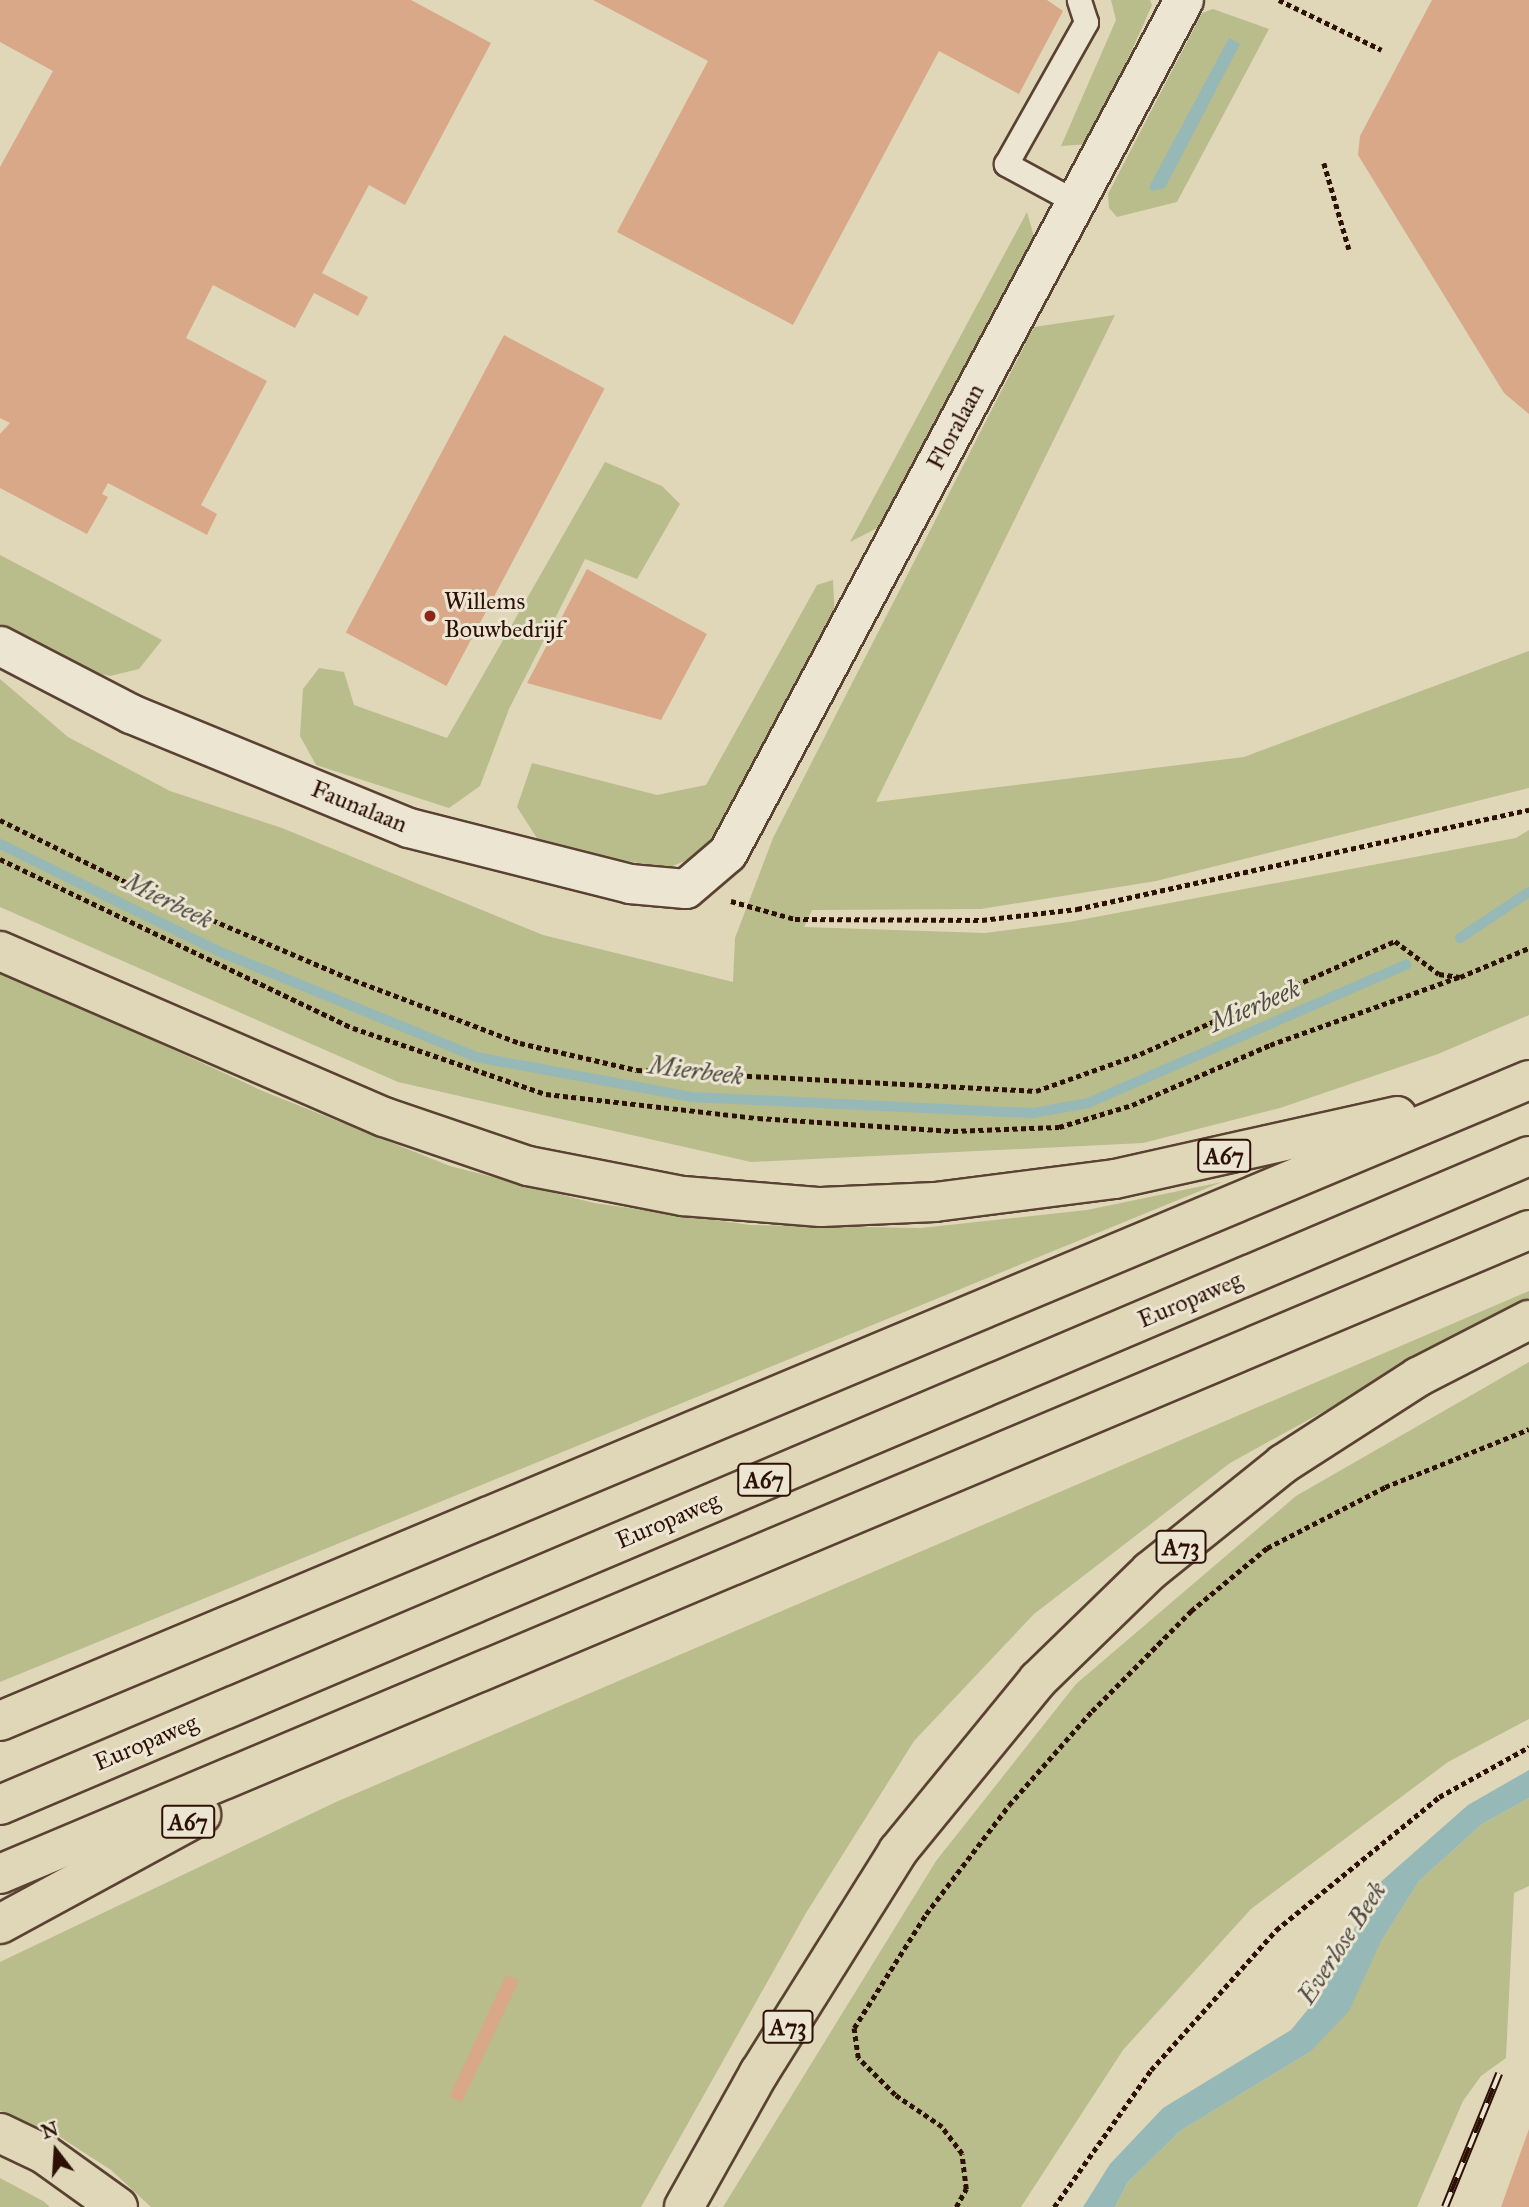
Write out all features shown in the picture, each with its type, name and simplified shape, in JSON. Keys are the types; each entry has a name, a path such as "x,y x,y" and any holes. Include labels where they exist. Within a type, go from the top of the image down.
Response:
{"highway":[{"name":"A67","path":"0,951 384,1117 528,1166 682,1196 821,1207 936,1202 1101,1181 1518,1085"},
{"name":"A67","path":"0,1721 1518,1085"},
{"name":"Europaweg","path":"0,1805 1529,1156"},
{"name":"A67","path":"0,1874 375,1720 1529,1230"},
{"name":"A73","path":"684,2207 759,2073 898,1851 1038,1680 1150,1571 1283,1464 1418,1377 1529,1321"},
{"name":"A67","path":"0,1924 375,1720"},
{"path":"0,2133 78,2175 118,2207"}],"street":[{"name":"Floralaan","path":"686,889 728,853 1184,0"},
{"name":"Faunalaan","path":"0,646 131,714 409,828 630,884 686,889"}],"lane":[{"path":"1076,202 1006,164 1086,22 1079,0"}],"path":[{"path":"1279,0 1382,50"},
{"path":"1324,163 1349,249"},
{"path":"686,889 795,919 982,920 1077,909 1529,810"},
{"path":"0,820 142,890 346,977 520,1043 637,1070 1036,1091 1140,1054 1395,941 1439,974 1460,977"},
{"path":"0,859 354,1028 546,1094 758,1118 953,1131 1059,1127 1132,1105 1269,1045 1460,977 1529,948"},
{"path":"956,2207 966,2189 962,2154 942,2127 895,2095 858,2058 854,2028 926,1914 1009,1805 1092,1711 1191,1611 1267,1548 1385,1487 1529,1429"},
{"path":"1054,2207 1151,2070 1276,1930 1439,1797 1529,1746"}],"green space":[{"path":"1111,0 1150,0 1152,5 1090,144 1061,146 1116,20"},
{"path":"1213,9 1269,29 1177,202 1117,217 1109,208 1108,194 1202,13"},
{"path":"1027,212 1038,251 885,524 850,542"},
{"path":"1115,315 876,802 1244,757 1529,651 1529,788 1156,881 981,909 812,910 804,927 985,933 1069,922 1516,838 1529,830 1529,1015 1438,1054 1280,1108 1143,1143 751,1162 398,1082 0,907 0,679 68,737 170,791 282,828 543,935 733,982 735,938 773,838 1034,327"},
{"path":"605,462 662,486 680,504 637,579 585,559 509,709 480,786 449,808 316,765 300,736 303,689 319,668 344,672 354,705 447,738"},
{"path":"0,555 162,640 139,669 110,676 70,667 0,627"},
{"path":"833,580 835,623 711,850 668,868 542,846 517,807 532,763 657,795 706,785 817,585"},
{"path":"0,970 265,1092 450,1166 594,1203 750,1225 921,1228 1087,1210 1222,1182 0,1682"},
{"path":"1529,1291 1529,1298 1230,1463 1034,1614 914,1741 806,1913 641,2207 151,2207 111,2170 57,2135 0,2111 0,1962 336,1802"},
{"path":"1529,1362 1529,1719 1448,1762 1251,1909 1123,2050 1021,2207 723,2207 936,1861 1076,1684 1296,1496"},
{"path":"1529,1798 1529,1886 1514,1893 1506,2058 1481,2076 1463,2101 1417,2207 1115,2207 1128,2182 1180,2131 1310,2052 1419,1881 1482,1824"},
{"path":"0,2178 43,2201 50,2207 0,2207"}],"water":[{"path":"1229,38 1240,44 1165,188 1152,191 1149,187"},
{"path":"1529,1770 1529,1798 1482,1824 1419,1881 1381,1941 1349,2011 1310,2052 1180,2131 1128,2182 1115,2207 1083,2207 1110,2164 1163,2108 1291,2030 1323,1991 1376,1886 1468,1805"}],"building":[{"path":"0,0 411,0 491,43 405,205 369,185 322,273 368,297 358,316 314,293 295,328 213,285 186,338 267,381 201,505 217,514 207,535 108,483 102,494 108,497 87,534 0,488 0,434 10,423 0,418 0,167 53,71 0,42"},
{"path":"593,0 1047,0 1063,11 1019,94 939,51 793,325 617,232 708,61"},
{"path":"1432,0 1529,0 1529,414 1504,393 1358,155 1360,136"},
{"path":"504,335 605,389 446,686 346,633"},
{"path":"587,569 707,634 661,720 527,683"},
{"path":"506,1975 519,1981 462,2102 449,2096"},
{"path":"1529,2129 1529,2207 1501,2207"}],"waterway":[{"name":"Mierbeek","path":"0,844 218,951 476,1057 691,1097 1033,1113 1088,1103 1406,965"},
{"name":"Mierbeek","path":"1460,938 1529,892"}],"railway":[{"path":"1445,2207 1499,2074"}],"place":[{"name":"Willems Bouwbedrijf","path":"430,616"}],"water label":[{"name":"Everlose Beek","path":"1342,1943"}]}
